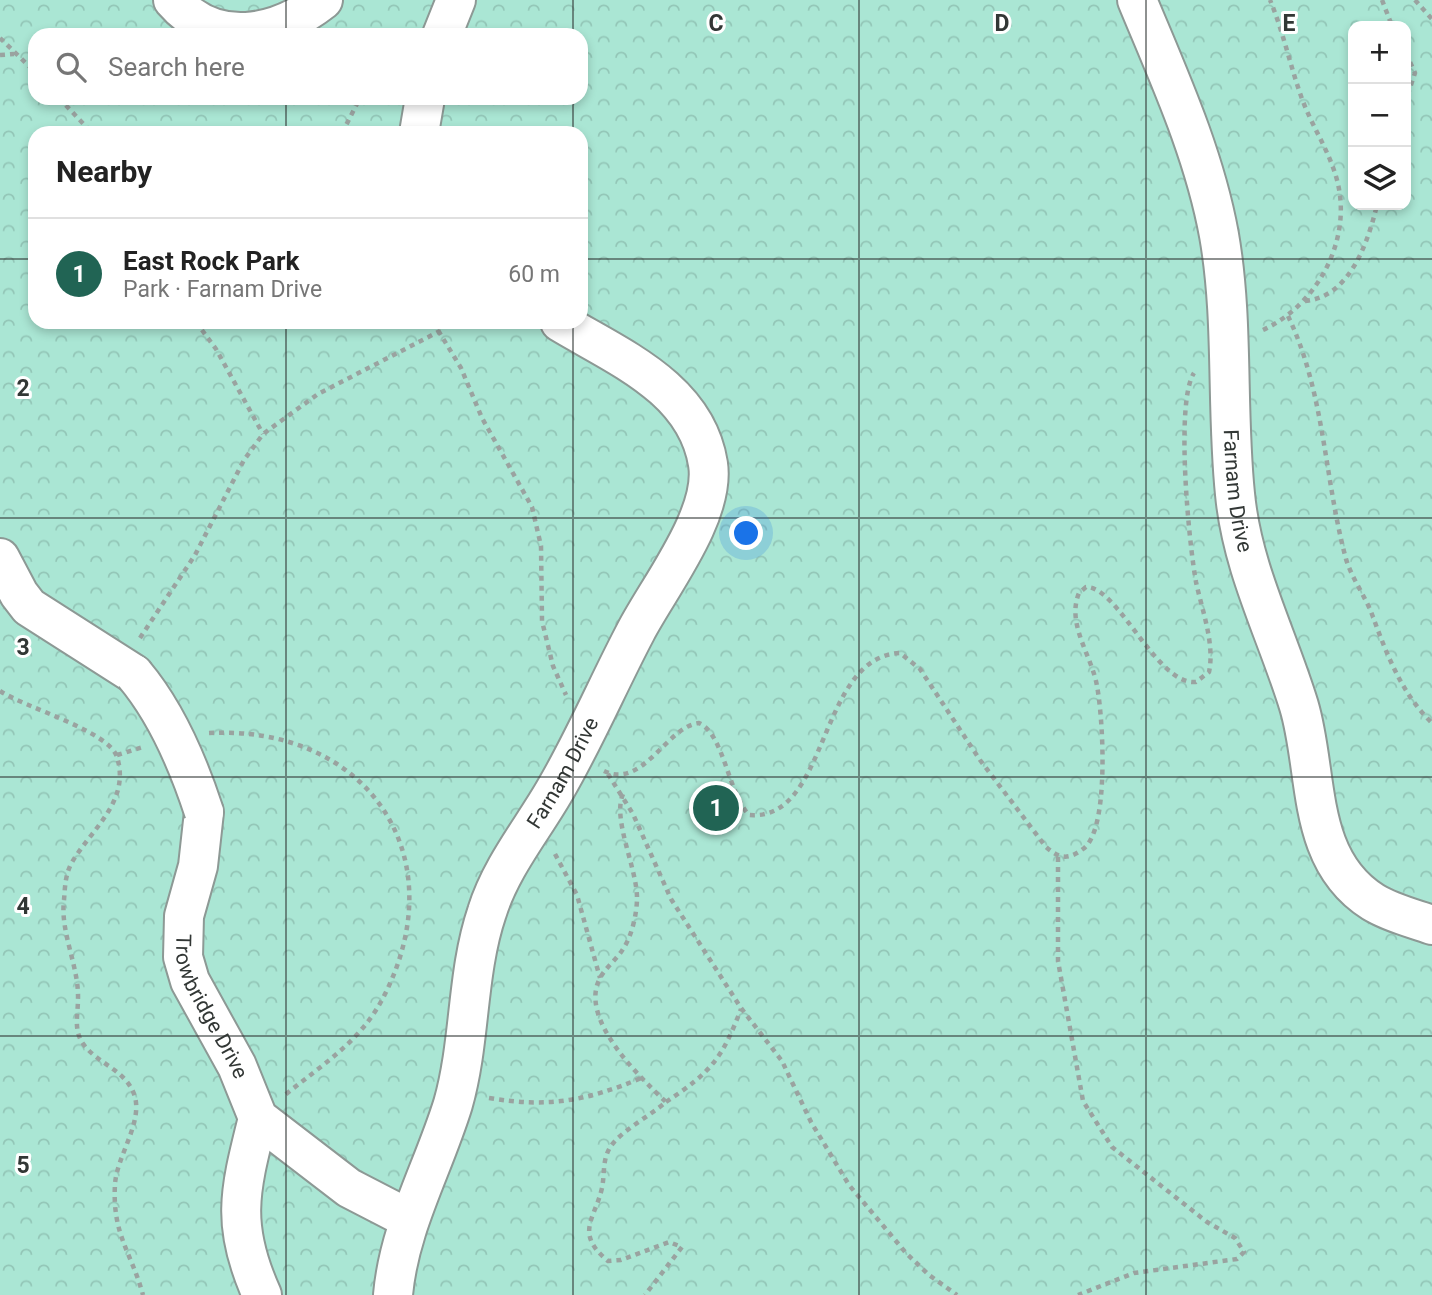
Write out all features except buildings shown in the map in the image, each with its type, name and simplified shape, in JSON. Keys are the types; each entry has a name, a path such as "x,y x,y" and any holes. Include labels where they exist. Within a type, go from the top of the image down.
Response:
{"street":[{"path":"173,0 193,19 216,28"},
{"path":"272,28 323,0"},
{"path":"445,28 456,0"},
{"name":"Farnam Drive","path":"1138,0 1192,134 1214,213 1227,295 1235,495 1244,546 1264,614 1298,706 1327,849 1344,878 1374,902 1432,925"},
{"path":"420,126 424,105"},
{"name":"Farnam Drive","path":"393,1295 396,1264 409,1219 456,1092 473,969 487,912 496,888 582,741 703,507 708,483 708,464 681,409 648,373 573,329"},
{"name":"Trowbridge Drive","path":"0,558 29,607 127,669 147,689 173,733 204,812 198,866 184,916 183,957 190,981 237,1066 258,1118"},
{"path":"262,1295 244,1254 240,1206 258,1118 349,1188 409,1219"}],"path":[{"path":"1258,332 1288,316 1313,292 1331,259 1341,202 1337,180 1302,99 1270,0"},
{"path":"1382,0 1390,21"},
{"path":"1415,0 1432,19"},
{"path":"0,38 28,66"},
{"path":"0,55 15,54"},
{"path":"1411,64 1415,73 1411,85"},
{"path":"66,105 85,126"},
{"path":"346,126 356,105"},
{"path":"1304,301 1323,298 1345,278 1365,243 1375,210"},
{"path":"1288,316 1320,412 1347,562 1370,608 1391,666 1422,714 1432,723"},
{"path":"201,329 216,349 263,434"},
{"path":"127,669 195,555 244,460 263,434 318,394 440,331 461,368 482,418 533,507 541,546 542,621 553,666 574,712 582,741 623,794 671,899 741,1008 782,1061 811,1122 849,1185 906,1252 929,1275 957,1295"},
{"path":"608,774 634,769 685,728 699,723 705,725 715,742 740,805 749,815 771,812 789,799 807,775 838,705 854,680 881,657 900,653 920,668 980,760 1032,830 1058,857 1068,858 1087,846 1094,833 1102,786 1099,701 1092,665 1075,618 1079,593 1086,587 1100,591 1144,644 1182,680 1196,682 1209,672 1211,651 1196,579 1187,513 1184,405 1188,381 1200,366"},
{"path":"0,691 17,702 97,734 117,755 117,795 110,810 71,865 65,880 63,910 77,978 78,1034 84,1045 116,1069 134,1095 137,1111 117,1167 115,1212 119,1237 143,1295"},
{"path":"205,733 240,731 296,743 350,770 390,820 404,854 410,894 403,941 385,994 356,1039 258,1118"},
{"path":"117,755 147,746"},
{"path":"623,794 620,818 636,876 637,901 624,948 600,978 596,988 600,1023 641,1078 666,1102"},
{"path":"533,825 557,857 577,895 600,978"},
{"path":"1058,857 1058,961 1083,1101 1088,1113 1112,1147 1125,1159 1208,1222 1235,1238 1244,1252 1237,1259 1134,1273 1082,1294"},
{"path":"645,1295 681,1247 670,1242 621,1260 608,1261 593,1244 588,1222 601,1190 604,1158 612,1144 701,1077 719,1060 741,1008"},
{"path":"456,1092 521,1103 552,1104 606,1093 641,1078"}],"green space":[{"path":"0,0 1432,0 1432,1295 0,1295"}],"place":[{"name":"East Rock Park","path":"716,808"}]}
